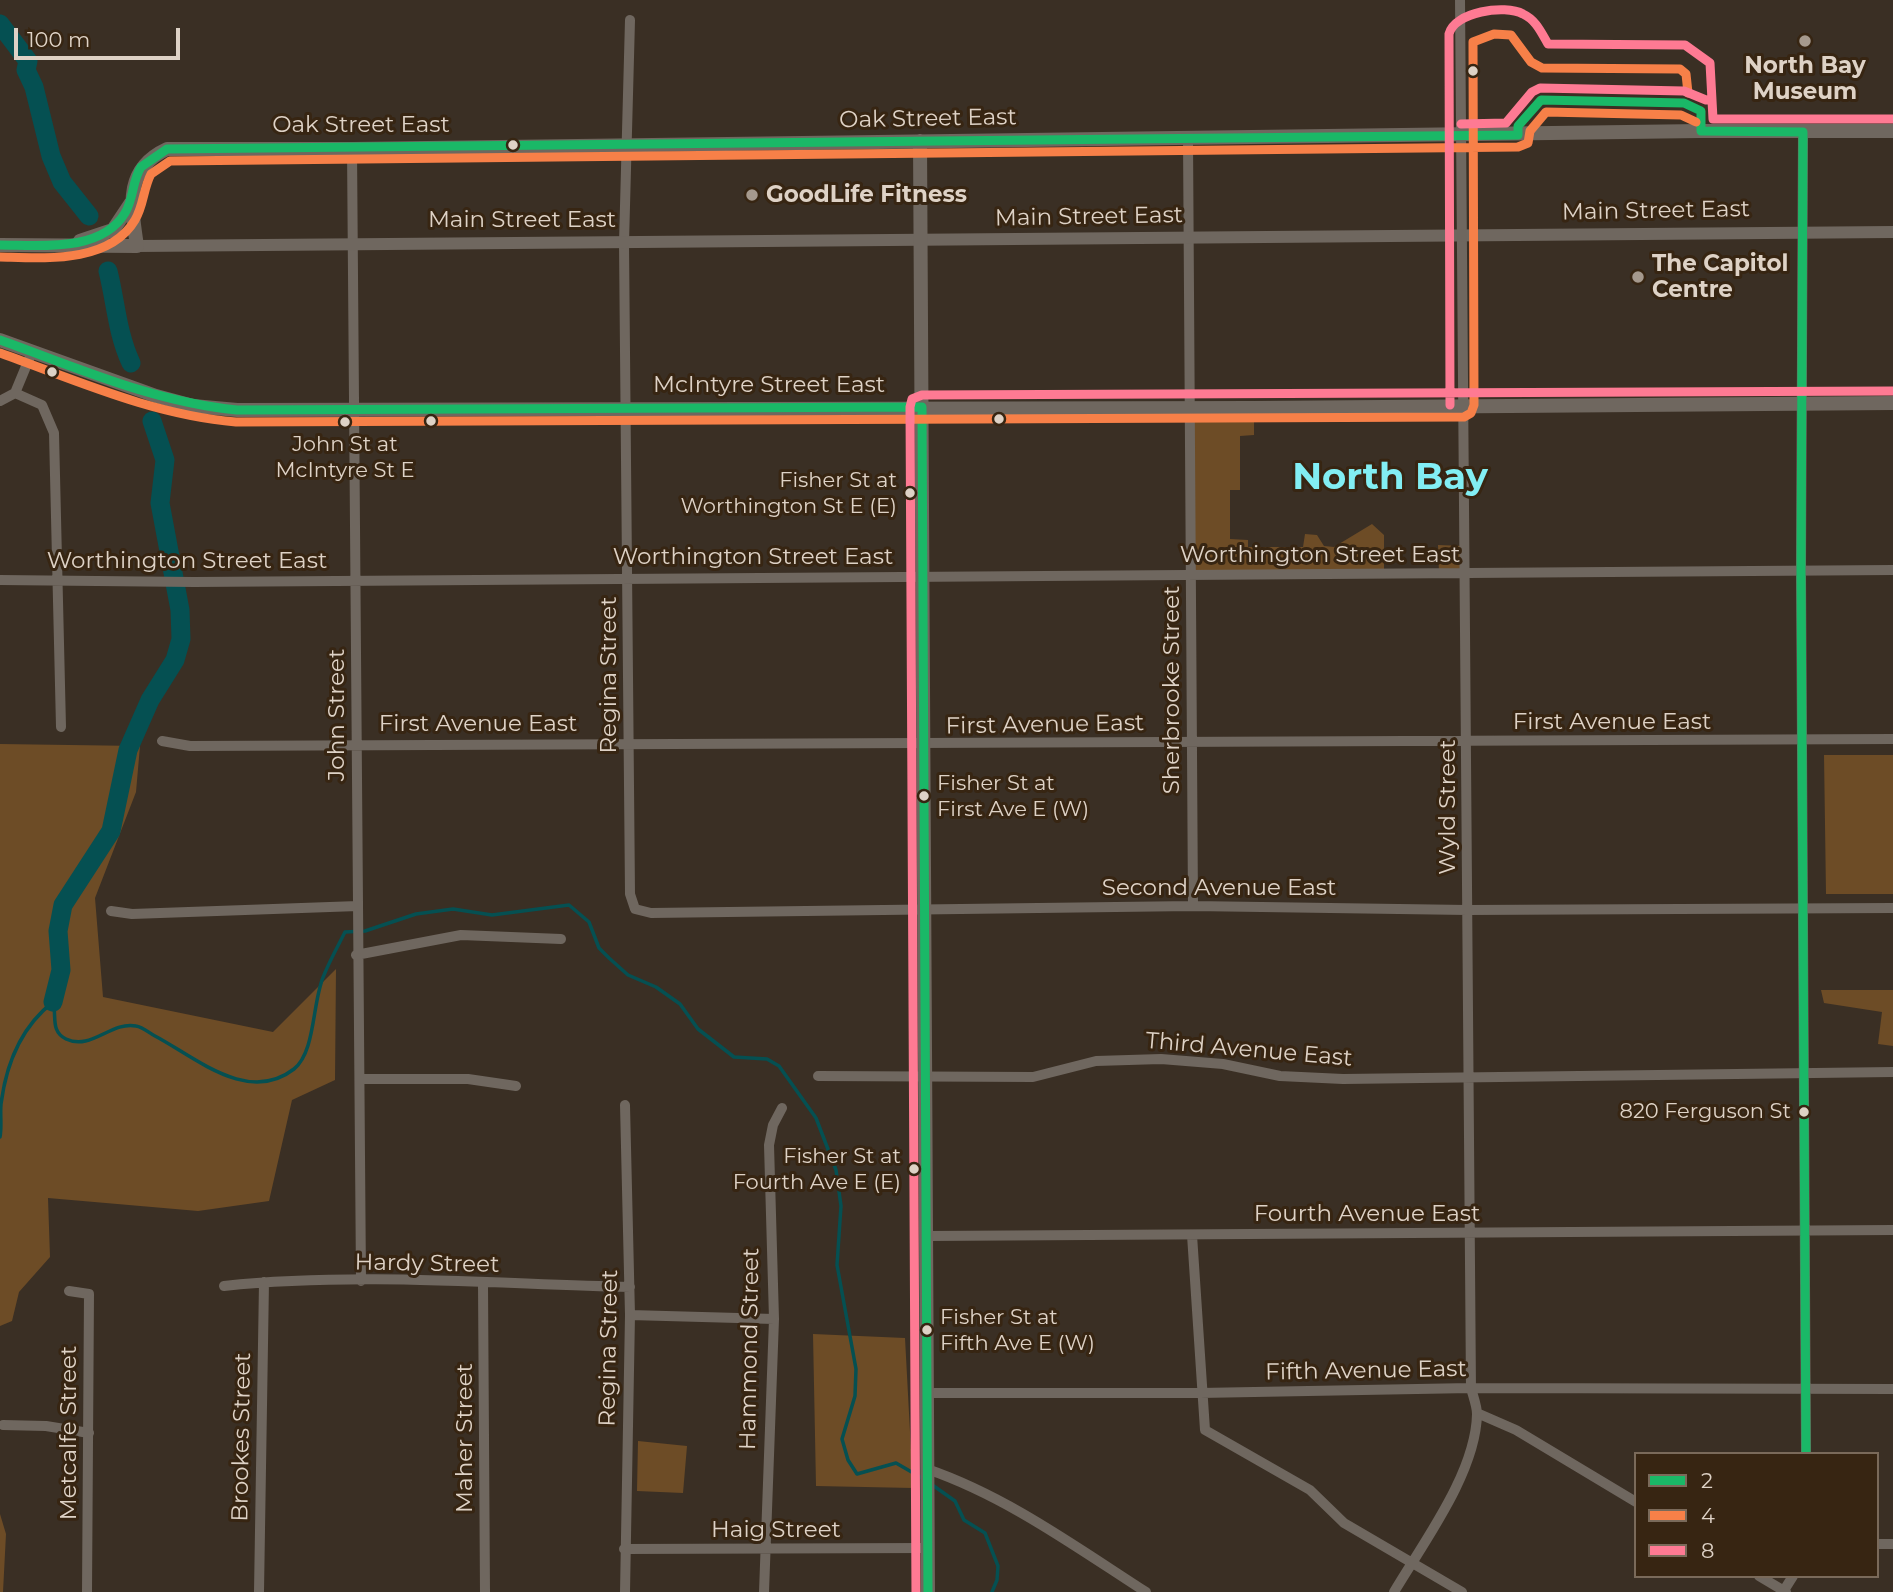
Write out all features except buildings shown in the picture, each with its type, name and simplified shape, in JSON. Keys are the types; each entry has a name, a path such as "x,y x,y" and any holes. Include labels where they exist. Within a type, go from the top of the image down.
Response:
{"main road":[{"name":"Oak Street East","path":"137,246 134,197 136,176 150,157 167,149 1893,131"},
{"path":"920,141 928,1592"},
{"path":"69,245 113,230 134,197"},
{"name":"Main Street East","path":"0,245 137,246"},
{"name":"McIntyre Street East","path":"0,340 193,406 237,410 1893,403"}],"street":[{"name":"Wyld Street","path":"1394,1592 1459,1479 1471,1449 1477,1413 1471,1388 1460,0"},
{"name":"Regina Street","path":"630,20 624,243 630,894 635,909"},
{"path":"1803,132 1801,570 1806,1452"},
{"name":"Sherbrooke Street","path":"1188,139 1192,408 1190,576 1193,906"},
{"name":"John Street","path":"352,149 358,909 356,955 361,1080 361,1281"},
{"name":"Main Street East","path":"137,246 1893,232"},
{"path":"0,401 16,393 32,352"},
{"path":"16,393 42,405 54,433 61,727"},
{"name":"Worthington Street East","path":"0,580 194,582 1893,570"},
{"name":"First Avenue East","path":"162,741 190,746 1893,740"},
{"name":"Second Avenue East","path":"635,909 651,913 1193,906 1467,910 1893,908"},
{"path":"111,911 132,914 358,909"},
{"path":"356,955 461,935 561,939"},
{"name":"Third Avenue East","path":"818,1076 1033,1077 1096,1061 1161,1059 1223,1064 1280,1076 1305,1077 1893,1072"},
{"path":"361,1080 468,1079 516,1086"},
{"name":"Regina Street","path":"625,1105 631,1315 625,1592"},
{"name":"Hammond Street","path":"764,1592 774,1319 769,1145 773,1125 782,1108"},
{"name":"Fourth Avenue East","path":"928,1236 1893,1230"},
{"path":"1192,1235 1200,1394 1205,1430 1310,1490 1343,1523 1462,1592"},
{"name":"Hardy Street","path":"224,1286 264,1282 361,1281 630,1287"},
{"name":"Brookes Street","path":"259,1592 264,1282"},
{"name":"Maher Street","path":"483,1284 485,1592"},
{"name":"Metcalfe Street","path":"69,1291 89,1294 87,1592"},
{"path":"631,1315 774,1319"},
{"name":"Fifth Avenue East","path":"926,1393 1200,1394 1471,1388 1893,1389"},
{"path":"1477,1413 1516,1430 1634,1501"},
{"path":"4,1425 46,1426 89,1433"},
{"path":"927,1474 954,1478 1016,1510 1146,1592"},
{"name":"Haig Street","path":"624,1549 927,1548"},
{"path":"1762,1578 1784,1592"}],"shaded area":[{"path":"1192,408 1254,408 1254,435 1240,436 1240,490 1230,490 1230,539 1248,540 1248,547 1303,547 1305,534 1317,535 1324,546 1334,547 1372,524 1384,535 1384,574 1190,576"},
{"path":"1438,545 1463,546 1463,573 1439,573"},
{"path":"0,744 140,746 136,792 95,898 103,997 273,1032 336,969 335,1080 292,1100 269,1201 198,1211 48,1198 50,1257 19,1292 12,1321 0,1326"},
{"path":"1824,755 1893,755 1893,894 1826,894"},
{"path":"1821,990 1893,990 1893,1046 1878,1044 1882,1012 1824,1003"},
{"path":"813,1334 905,1338 913,1488 816,1486"},
{"path":"638,1441 687,1446 683,1493 637,1491"},
{"path":"0,1514 6,1534 3,1592 0,1592"}],"waterway":[{"path":"0,24 28,61 26,70 34,87 51,156 62,182 89,216"},
{"path":"108,271 120,329 131,363"},
{"path":"53,1002 61,970 58,931 63,905 111,831 128,750 150,700 175,660 181,639 180,610 160,503 165,460 152,421"},
{"path":"53,1002 56,1027 66,1039 84,1041 118,1028 136,1026 222,1074 258,1082 276,1079 294,1069 301,1061 310,1038 320,986 345,932 365,931 416,914 453,909 492,915 569,905 589,922 599,948 609,958 628,975 656,987 680,1004 698,1029 734,1057 767,1059 779,1066 816,1118 836,1170 841,1206 837,1265 856,1369 855,1396 842,1439 848,1460 857,1474 896,1463 922,1478"},
{"path":"0,1137 1,1104 11,1061 32,1023 53,1002"},
{"path":"931,1484 955,1501 964,1520 985,1533 998,1566 997,1580 992,1592"}],"transit line":[{"name":"8","path":"1450,405 1449,34 1460,20 1493,10 1515,11 1531,20 1548,44 1685,45 1710,63 1713,119 1893,119"},
{"name":"4","path":"0,353 145,404 236,422 1464,417 1471,413 1474,405 1473,42 1494,34 1511,35 1531,62 1542,68 1680,69 1686,74 1688,93"},
{"name":"8","path":"1461,124 1506,123 1532,92 1540,88 1684,91 1706,100"},
{"name":"2","path":"0,245 68,244 101,235 114,226 125,213 141,167 167,149 1518,135 1518,126 1541,100 1684,103 1701,111 1701,131 1803,132 1801,570 1806,1452"},
{"name":"4","path":"0,257 74,255 109,244 123,234 135,220 151,174 170,161 1518,147 1528,143 1530,131 1546,112 1681,115 1696,122"},
{"name":"2","path":"0,340 146,392 237,410 922,407 928,1592"},
{"name":"8","path":"916,1592 912,399 922,395 1893,391"}],"place":[{"name":"North Bay Museum","path":"1805,41"},
{"name":"GoodLife Fitness","path":"752,195"},
{"name":"The Capitol Centre","path":"1638,277"},
{"name":"John St at McIntyre St E","path":"345,422"},
{"name":"Fisher St at Worthington St E (E)","path":"910,493"},
{"name":"Fisher St at First Ave E (W)","path":"924,796"},
{"name":"820 Ferguson St","path":"1804,1112"},
{"name":"Fisher St at Fourth Ave E (E)","path":"914,1169"},
{"name":"Fisher St at Fifth Ave E (W)","path":"927,1330"}],"district":[{"name":"North Bay","path":"1390,478"}]}
